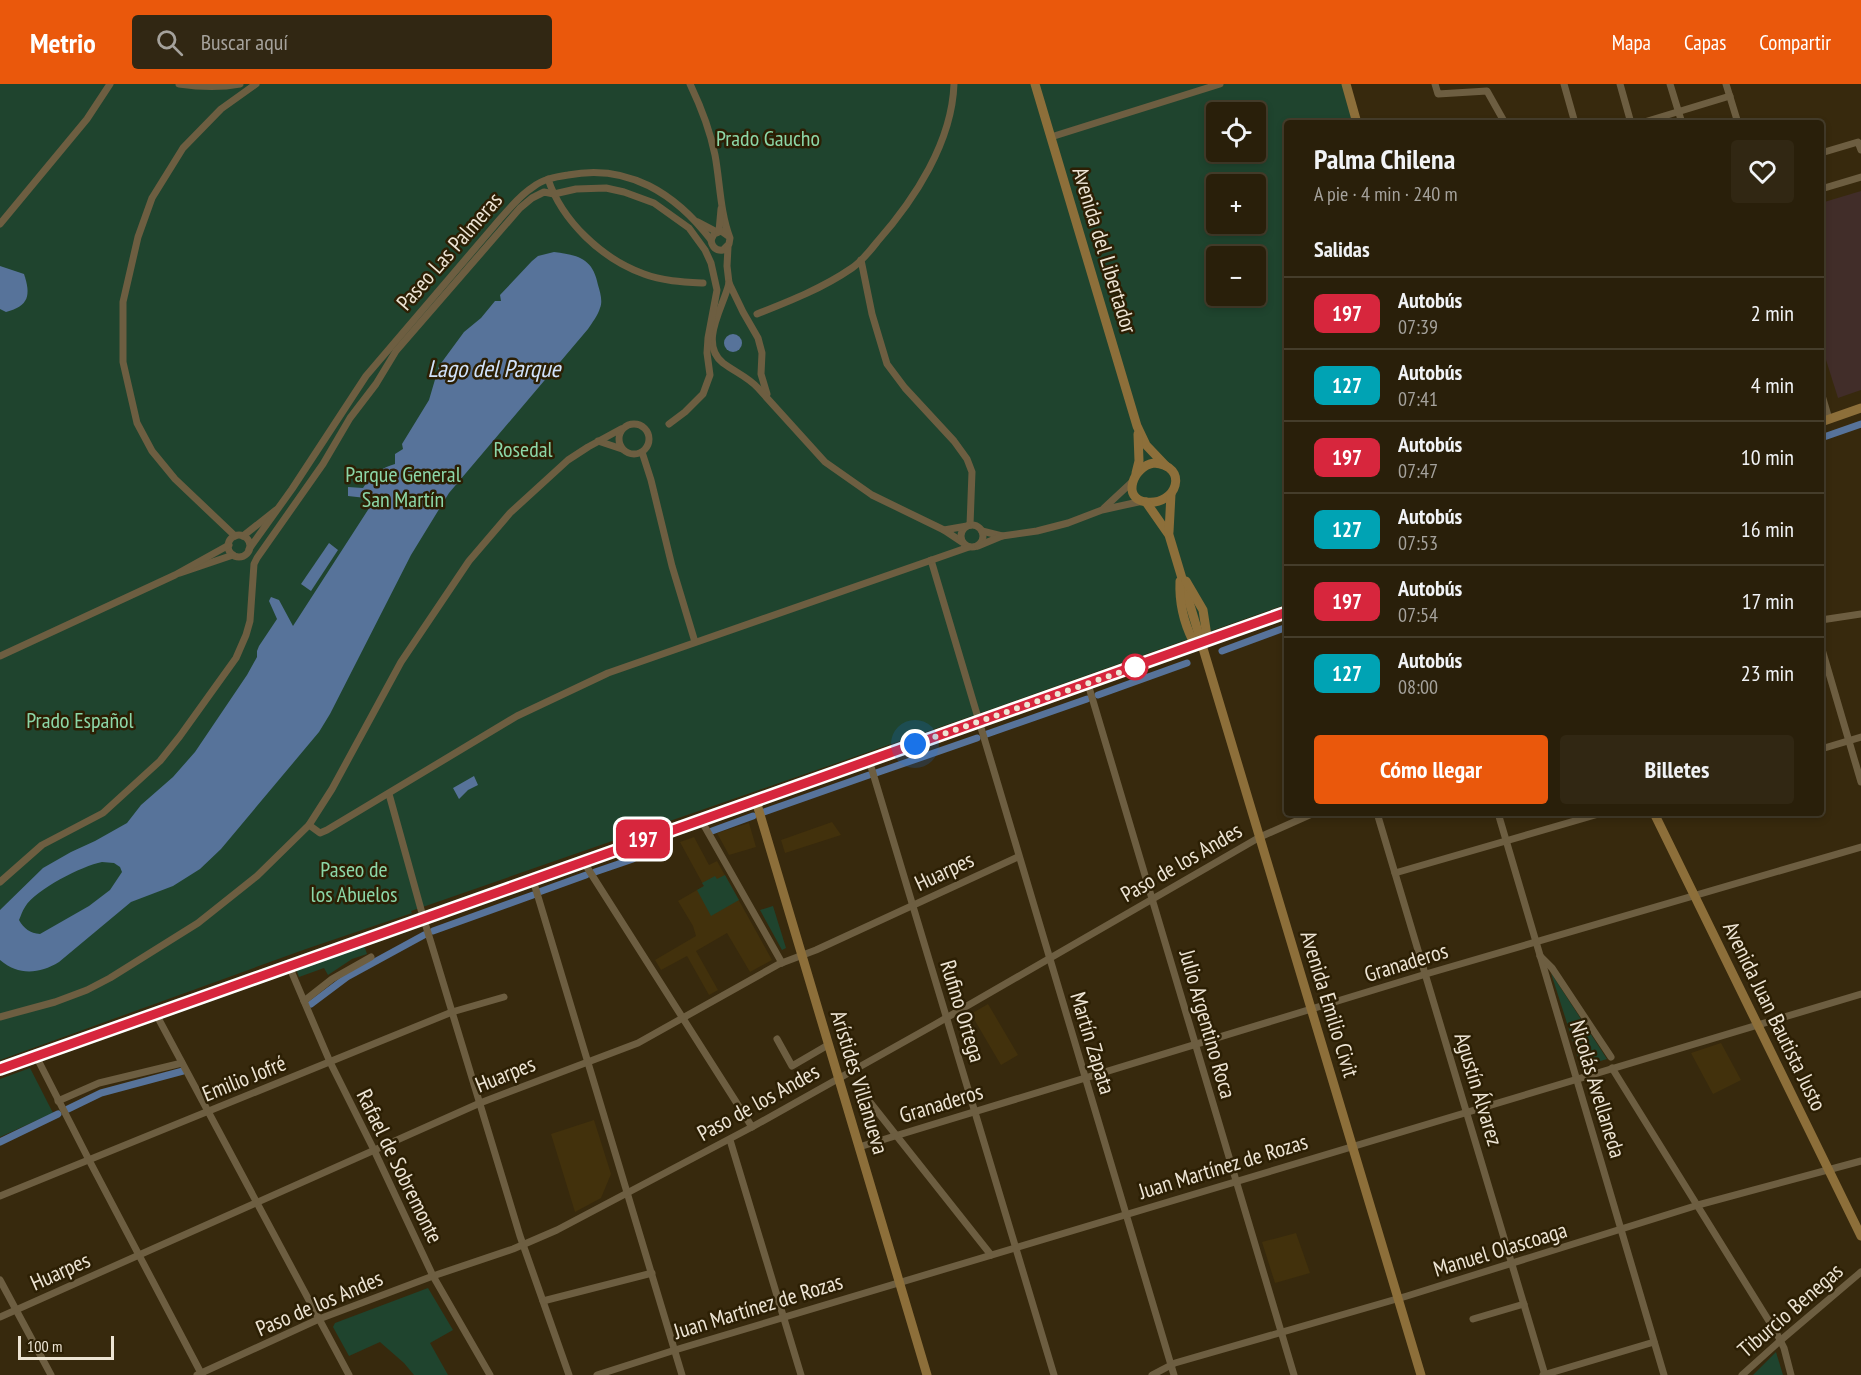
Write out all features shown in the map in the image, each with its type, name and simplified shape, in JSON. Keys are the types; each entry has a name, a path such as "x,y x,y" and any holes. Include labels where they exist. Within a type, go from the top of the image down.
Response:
{"main road":[{"name":"Avenida del Libertador","path":"1035,84 1137,426 1146,445 1166,466"},
{"path":"1346,84 1357,120"},
{"path":"1825,421 1861,408"},
{"name":"Avenida del Libertador","path":"1135,477 1139,447 1137,426"},
{"path":"1169,535 1171,494 1176,479 1173,471 1166,466 1151,464 1144,466 1135,477 1133,490 1169,535 1202,643"},
{"path":"1144,502 1160,501 1171,494"},
{"path":"0,1069 1284,613"},
{"name":"Avenida Emilio Civit","path":"1202,643 1420,1375"},
{"name":"Arístides Villanueva","path":"756,801 927,1375"},
{"name":"Avenida Juan Bautista Justo","path":"1655,816 1861,1236"}],"street":[{"path":"0,224 87,119 110,84"},
{"path":"179,84 196,87 224,87 240,84"},
{"path":"249,549 249,543 175,479 152,452 137,423 123,362 123,302 138,237 152,198 183,148 221,109 256,84"},
{"path":"690,84 707,125 714,154 730,242 727,266 729,283 758,338 762,354 761,374 769,399"},
{"path":"757,314 814,290 852,268 861,260 910,201 929,167 944,131 954,98 954,84"},
{"path":"1051,137 1220,84"},
{"path":"1435,84 1438,94 1487,91 1503,120"},
{"path":"1564,84 1574,120"},
{"path":"1620,84 1630,120"},
{"path":"1670,84 1681,120"},
{"path":"1726,84 1737,120"},
{"path":"1651,120 1730,96"},
{"path":"1824,152 1858,142 1861,150"},
{"name":"Paseo Las Palmeras","path":"276,510 366,376 517,200 534,186 548,179 577,173 623,176 661,192 682,207 696,221"},
{"path":"1824,188 1861,177"},
{"path":"548,179 554,194 579,230 618,262 645,275 703,284"},
{"path":"0,882 42,845 103,813 160,762 236,658 250,621 252,580 257,558 323,464 350,418 376,384 396,351 520,208 532,198 544,192 554,194 576,189 606,188 624,192 654,203 689,228 705,250 711,263 716,301 708,338 707,353 710,375 703,394 669,424"},
{"path":"711,240 718,232 721,201"},
{"path":"696,221 728,236"},
{"path":"696,221 727,266"},
{"path":"718,250 728,247"},
{"path":"861,260 872,314 887,364 905,388 954,441 967,459 972,472 969,526 961,535 964,546"},
{"path":"729,283 712,339 717,357 741,373 769,399 825,462 872,495 944,530 964,546"},
{"path":"0,1017 55,1002 87,990 198,923 257,876 309,825 332,789 401,662 469,561 510,513 568,460 598,441 634,423 645,428 649,440 642,452 631,454 598,441"},
{"path":"621,429 618,437 622,449"},
{"path":"642,452 695,642"},
{"path":"1102,510 1135,477"},
{"path":"309,825 320,833 518,716 608,673 964,546 978,546 1002,536 1037,531 1068,523 1102,510 1144,502"},
{"path":"0,656 175,575 229,544 276,510"},
{"path":"175,575 233,555 243,556 276,510"},
{"path":"944,530 977,526 982,531 1002,536"},
{"path":"978,546 982,541 982,531"},
{"path":"229,544 233,555"},
{"name":"Martín Zapata","path":"930,560 976,722 1174,1375"},
{"path":"1824,620 1861,614"},
{"path":"1824,656 1861,782"},
{"name":"Julio Argentino Roca","path":"1088,684 1294,1375"},
{"path":"1824,748 1861,737"},
{"name":"Rufino Ortega","path":"868,760 1054,1375"},
{"path":"389,794 523,1245 569,1375"},
{"name":"Paso de los Andes","path":"200,1374 319,1319 523,1245 557,1230 730,1140 1260,837 1307,816"},
{"name":"Agustín Álvarez","path":"1378,816 1544,1375"},
{"name":"Nicolás Avellaneda","path":"1499,816 1664,1375"},
{"path":"1395,873 1592,816"},
{"path":"701,820 782,963"},
{"name":"Granaderos","path":"859,1147 1426,974 1861,847"},
{"name":"Huarpes","path":"0,1317 480,1103 638,1043 782,963 1018,857"},
{"path":"582,861 752,1127"},
{"path":"533,880 682,1375"},
{"path":"1540,956 1553,969 1611,1057"},
{"path":"304,1001 332,979 371,957"},
{"name":"Rafael de Sobremonte","path":"288,966 330,1062 433,1276 490,1375"},
{"path":"1545,972 1547,966 1553,969"},
{"name":"Juan Martínez de Rozas","path":"597,1375 1236,1180 1861,994"},
{"name":"Emilio Jofré","path":"0,1196 452,1012 504,997"},
{"path":"156,1014 349,1375"},
{"path":"777,1039 792,1066 828,1045"},
{"path":"36,1056 200,1374"},
{"path":"58,1101 99,1083 182,1063"},
{"path":"1612,1068 1780,1340 1791,1375"},
{"path":"869,1101 991,1255"},
{"path":"730,1140 801,1375"},
{"name":"Manuel Olascoaga","path":"1152,1375 1171,1365 1398,1299 1698,1206 1861,1161"},
{"name":"Tiburcio Benegas","path":"1742,1375 1861,1272"},
{"path":"543,1301 652,1273"},
{"path":"0,1280 51,1375"},
{"path":"1473,1319 1524,1304"},
{"path":"1544,1375 1654,1342"}],"shaded area":[{"path":"1861,191 1861,390 1838,398 1824,354 1824,202"},
{"path":"832,822 841,835 785,853 781,840"},
{"path":"749,823 756,847 729,855 717,833"},
{"path":"694,837 709,865 717,861 772,960 750,972 727,933 696,951 718,990 709,995 687,956 661,970 655,960 696,936 693,926 678,901 704,886 680,842"},
{"path":"988,1004 1018,1055 1001,1065 971,1014"},
{"path":"1721,1043 1741,1080 1713,1094 1691,1053"},
{"path":"594,1120 611,1174 601,1198 575,1212 551,1134"},
{"path":"1296,1233 1310,1273 1275,1283 1262,1242"}],"green space":[{"name":"Parque General San Martín","path":"0,84 1343,84 1353,120 1284,120 1284,605 411,911 412,913 0,1060"},
{"path":"725,875 739,900 711,916 697,890 704,886 702,883 715,876 717,879"},
{"path":"773,906 786,948 782,950 760,910"},
{"path":"364,945 367,954 352,959 328,975 324,968 299,977 296,969"},
{"path":"1551,973 1607,1059 1581,1067"},
{"path":"30,1068 53,1113 0,1137 0,1079"},
{"path":"428,1288 453,1330 430,1343 448,1375 414,1375 380,1342 349,1356 333,1327 335,1323"},
{"path":"1776,1352 1783,1375 1753,1375"}],"water":[{"name":"Lago del Parque","path":"554,252 563,253 578,257 588,264 596,276 601,296 598,313 588,329 449,493 411,555 319,732 221,849 200,869 173,886 131,902 52,966 29,972 14,969 0,960 0,910 43,868 127,823 141,805 173,777 195,752 247,675 257,657 259,646 277,619 269,601 271,597 279,600 293,626 375,499 348,496 348,487 363,488 377,473 395,464 395,454 403,449 402,444 429,400 439,366 464,332 481,318 495,301 501,301 500,295 538,256","holes":["114,863 120,867 122,872 110,890 89,906 40,934 28,930 19,920 31,900 49,886 93,864"]},
{"path":"0,266 24,274 27,288 24,303 6,312 0,309"},
{"path":"729,334 737,334 742,339 740,350 729,352 724,347 724,339"},
{"path":"329,543 338,550 311,591 301,584"},
{"path":"474,776 478,785 468,790 459,799 453,788"}],"waterway":[{"path":"1824,437 1861,424"},
{"path":"1222,651 1284,628"},
{"path":"1098,695 1187,663"},
{"path":"987,734 1087,699"},
{"path":"876,773 977,738"},
{"path":"764,812 869,775"},
{"path":"712,831 753,816"},
{"path":"595,872 633,859"},
{"path":"539,892 586,875"},
{"path":"433,931 533,895"},
{"path":"311,1004 347,977 424,935"},
{"path":"68,1109 101,1093 183,1071"},
{"path":"0,1142 58,1114"}],"bus line":[{"name":"197","path":"0,1069 1284,613"}],"route":[{"path":"915,744 1135,667"}],"park label":[{"name":"Prado Gaucho","path":"768,138"},
{"name":"Rosedal","path":"523,449"},
{"name":"Prado Español","path":"80,720"},
{"name":"Paseo de los Abuelos","path":"354,882"}]}
